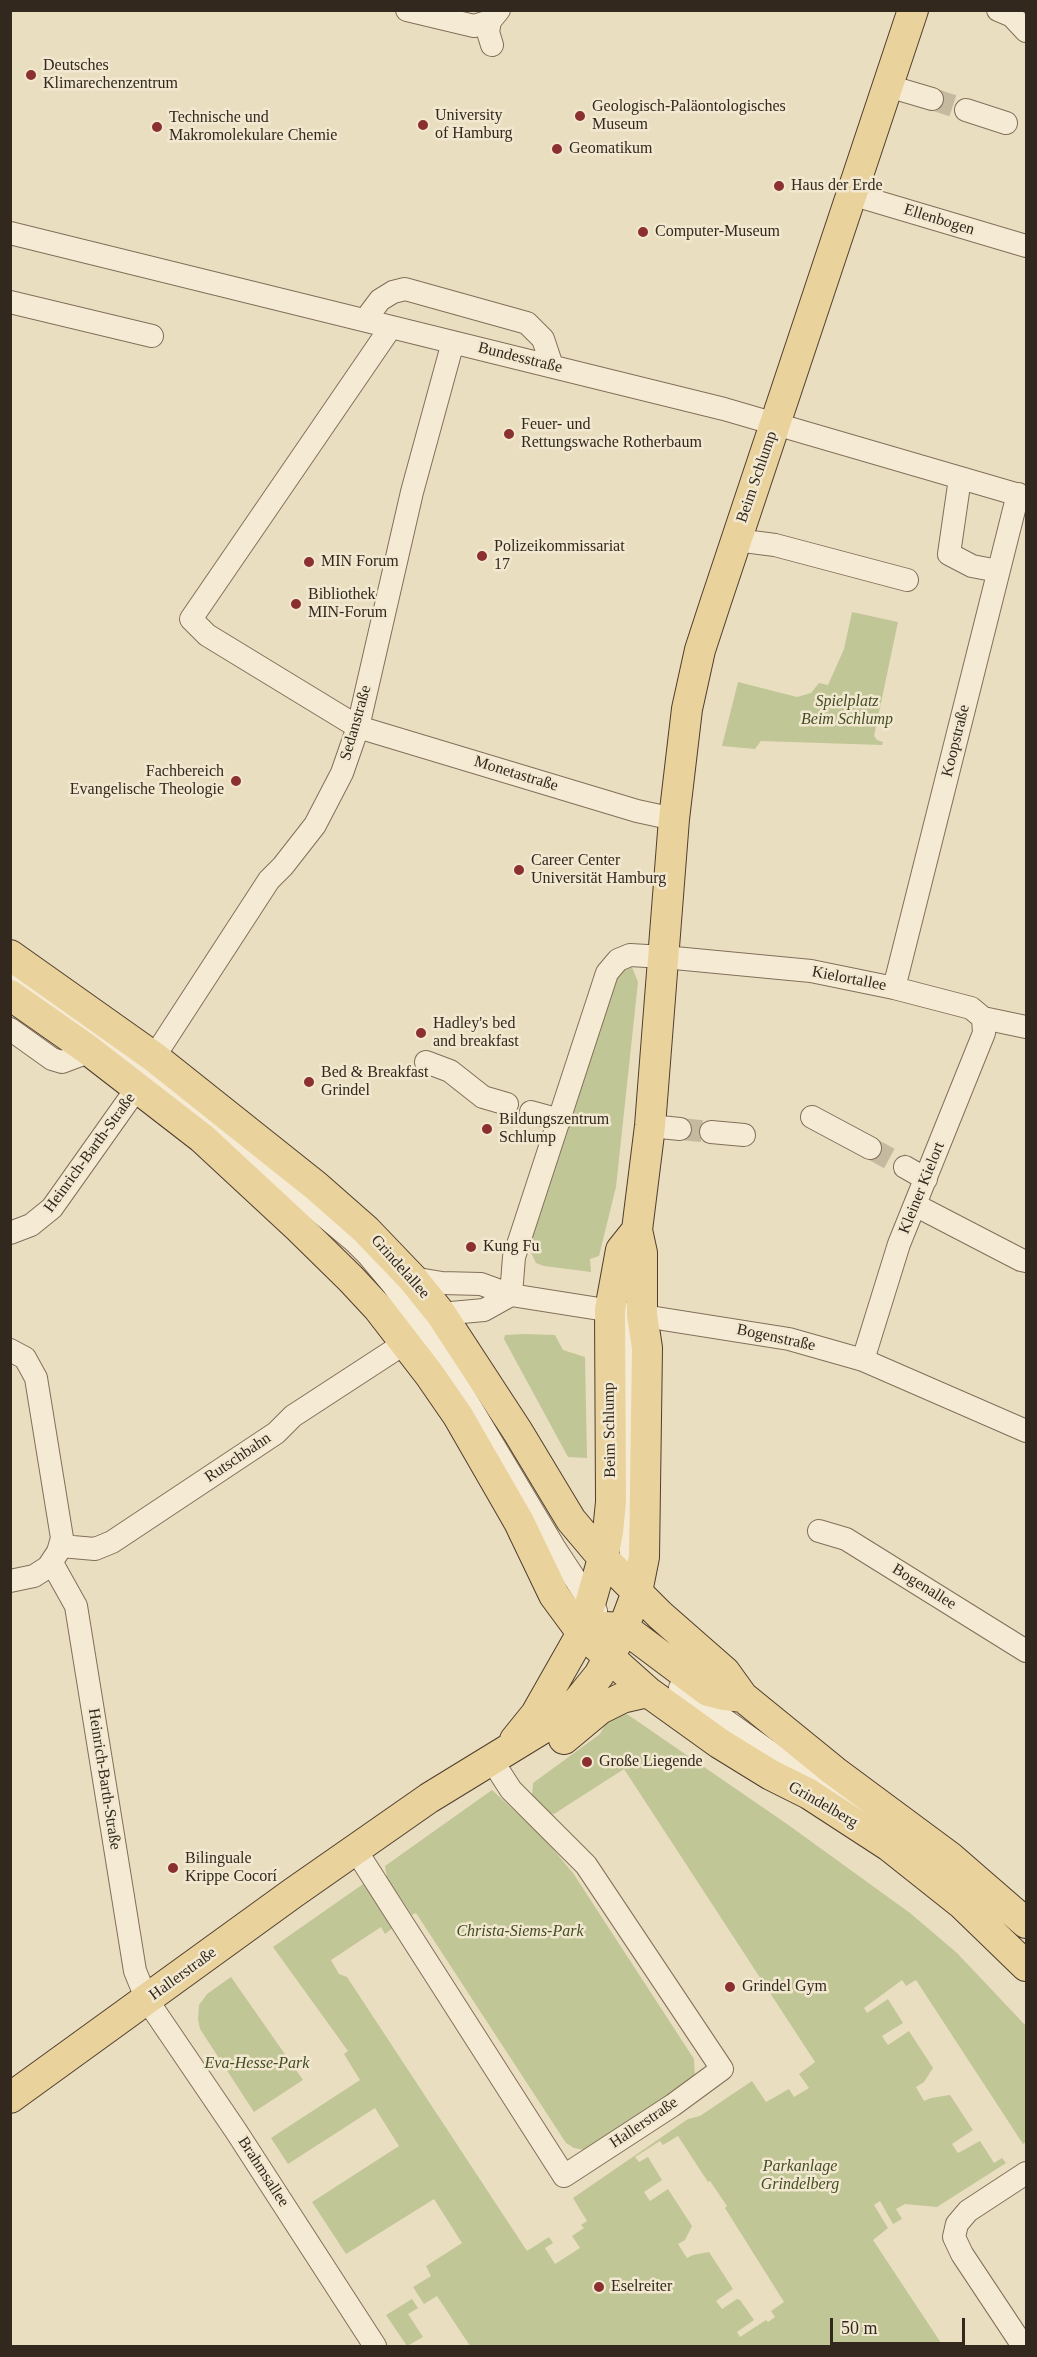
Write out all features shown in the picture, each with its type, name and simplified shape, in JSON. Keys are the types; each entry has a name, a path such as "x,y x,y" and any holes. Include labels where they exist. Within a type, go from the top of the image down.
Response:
{"main road":[{"name":"Beim Schlump","path":"605,1615 637,1592 644,1557 647,1348 642,1315 642,1253 637,1230 650,1126 674,819 682,745 693,680 736,540 913,10"},
{"name":"Grindelallee","path":"10,955 154,1057 316,1186 366,1230 412,1278 420,1324 458,1416 502,1491 554,1595 605,1615"},
{"name":"Grindelallee","path":"10,995 87,1049 202,1138 351,1278 378,1308 420,1324 518,1432 570,1520 605,1615"},
{"name":"Beim Schlump","path":"605,1615 611,1502 610,1310 621,1250 637,1230"},
{"name":"Grindelallee","path":"605,1615 637,1592"},
{"name":"Grindelberg","path":"637,1592 724,1672 743,1697 834,1771 950,1857 1026,1923"},
{"name":"Grindelberg","path":"605,1615 648,1692 734,1752 771,1775 809,1794 889,1846 962,1904 1026,1966"},
{"path":"605,1615 708,1691 743,1697"},
{"name":"Hallerstraße","path":"10,2098 355,1849 568,1711 599,1675 605,1615"},
{"path":"499,1754 545,1749 566,1737 600,1710 622,1698 648,1692"}],"street":[{"path":"407,10 467,25 482,25 494,16"},
{"path":"998,10 1012,16 1026,31"},
{"path":"492,45 488,32 494,16"},
{"path":"888,86 932,99"},
{"path":"966,110 1006,123"},
{"name":"Ellenbogen","path":"851,194 1026,246"},
{"name":"Bundesstraße","path":"10,233 775,423 1022,496"},
{"path":"365,320 380,300 393,292 405,289 527,323 539,332 552,366"},
{"path":"10,302 152,336"},
{"name":"Monetastraße","path":"391,327 191,619 207,635 358,727 637,811 674,819"},
{"name":"Sedanstraße","path":"154,1057 269,880 315,825 342,773 358,727 412,492 453,342"},
{"path":"960,478 949,554 972,566 998,571"},
{"name":"Koopstraße","path":"894,988 998,571 1022,496"},
{"path":"736,540 775,545 907,580"},
{"path":"420,1324 484,1310 511,1295 514,1257 607,973 618,960 630,955 664,957"},
{"name":"Kielortallee","path":"664,957 785,968 894,988 971,1008 983,1018 1026,1027"},
{"name":"Grindelallee","path":"10,975 157,1081 240,1146 354,1241 393,1285 420,1324 456,1380 554,1547 605,1615"},
{"name":"Kleiner Kielort","path":"863,1359 890,1269 984,1033 983,1018"},
{"path":"10,1029 52,1059 62,1062 78,1056 87,1049"},
{"path":"426,1062 450,1071 483,1097 507,1104"},
{"name":"Heinrich-Barth-Straße","path":"10,1233 31,1225 52,1208 137,1088"},
{"path":"531,1112 560,1120"},
{"path":"812,1117 870,1148"},
{"path":"650,1126 680,1129"},
{"path":"711,1132 744,1135"},
{"path":"905,1167 926,1179"},
{"path":"915,1205 1026,1261"},
{"name":"Bogenstraße","path":"412,1278 442,1283 481,1284 511,1295 789,1339 863,1359 1026,1431"},
{"name":"Rutschbahn","path":"57,1554 95,1550 112,1542 276,1433 293,1416 420,1324"},
{"name":"Heinrich-Barth-Straße","path":"13,1351 29,1364 36,1378 61,1528 57,1554 76,1606 111,1814 131,1959 147,2000"},
{"name":"Bogenallee","path":"819,1531 846,1539 1026,1651"},
{"path":"10,1581 34,1576 57,1554"},
{"path":"605,1615 682,1690 767,1750 835,1793 916,1851 984,1907 1026,1948"},
{"name":"Hallerstraße","path":"355,1849 564,2176 673,2105 722,2069 586,1865 511,1790 499,1754"},
{"name":"Brahmsallee","path":"147,2000 236,2131 375,2346"},
{"path":"1023,2346 962,2254 954,2237 957,2224 968,2211 1026,2173"}],"green space":[{"name":"Spielplatz Beim Schlump","path":"852,612 898,622 874,736 883,742 882,745 761,741 755,749 722,746 738,682 797,697 811,693 819,683 828,685 844,649"},
{"path":"630,962 638,982 616,1187 599,1256 590,1259 591,1272 544,1266 536,1263 528,1246 614,971"},
{"path":"505,1335 555,1335 563,1350 585,1357 587,1458 568,1457 504,1339"},
{"name":"Parkanlage Grindelberg","path":"624,1712 787,1824 910,1913 957,1953 1026,2026 1026,2142 1023,2144 916,1980 906,1986 902,1980 864,2008 867,2013 888,1999 903,2023 882,2036 888,2045 909,2031 933,2068 924,2082 916,2087 924,2101 950,2095 973,2130 952,2144 958,2153 980,2141 994,2163 1002,2158 1006,2163 937,2207 905,2204 896,2209 902,2219 893,2224 880,2201 874,2205 888,2228 873,2240 943,2346 470,2346 437,2296 424,2304 413,2287 431,2276 426,2266 462,2243 434,2199 346,2254 312,2202 399,2146 375,2108 288,2164 271,2138 360,2080 344,2054 348,2051 273,1947 366,1882 398,1924 385,1934 381,1927 331,1960 339,1974 347,1977 527,2251 549,2237 553,2243 545,2248 555,2264 580,2248 572,2236 584,2228 581,2225 587,2221 573,2198 688,2119 700,2116 752,2081 766,2102 789,2089 794,2097 809,2088 799,2074 815,2062 624,1769 554,1814 549,1813 532,1795 533,1783 600,1734 605,1725","holes":["678,2136 708,2182 710,2181 727,2206 725,2208 784,2302 771,2311 775,2317 768,2322 766,2320 740,2337 737,2332 754,2320 740,2300 737,2299 722,2309 716,2301 733,2289 709,2252 687,2258 678,2244 685,2240 692,2226 668,2189 650,2201 644,2192 662,2180 648,2157 639,2162 635,2157 660,2141 663,2145"]},
{"name":"Christa-Siems-Park","path":"492,1790 542,1836 573,1873 694,2059 695,2079 585,2150 574,2148 566,2143 416,1913 412,1915 387,1878 385,1866"},
{"name":"Eva-Hesse-Park","path":"231,1977 303,2080 254,2112 200,2029 198,2019 199,2005 207,1994"},
{"path":"412,2299 418,2308 408,2314 423,2337 407,2346 386,2315"}],"tunnel":[{"path":"932,99 966,110"},
{"path":"680,1129 711,1132"},
{"path":"870,1148 905,1167"}],"place":[{"name":"Deutsches Klimarechenzentrum","path":"31,75"},
{"name":"Geologisch-Paläontologisches Museum","path":"580,116"},
{"name":"University of Hamburg","path":"423,125"},
{"name":"Technische und Makromolekulare Chemie","path":"157,127"},
{"name":"Geomatikum","path":"557,149"},
{"name":"Haus der Erde","path":"779,186"},
{"name":"Computer-Museum","path":"643,232"},
{"name":"Feuer- und Rettungswache Rotherbaum","path":"509,434"},
{"name":"Polizeikommissariat 17","path":"482,556"},
{"name":"MIN Forum","path":"309,562"},
{"name":"Bibliothek MIN-Forum","path":"296,604"},
{"name":"Fachbereich Evangelische Theologie","path":"236,781"},
{"name":"Career Center Universität Hamburg","path":"519,870"},
{"name":"Hadley's bed and breakfast","path":"421,1033"},
{"name":"Bed & Breakfast Grindel","path":"309,1082"},
{"name":"Bildungszentrum Schlump","path":"487,1129"},
{"name":"Kung Fu","path":"471,1247"},
{"name":"Große Liegende","path":"587,1762"},
{"name":"Bilinguale Krippe Cocorí","path":"173,1868"},
{"name":"Grindel Gym","path":"730,1987"},
{"name":"Eselreiter","path":"599,2287"}]}
